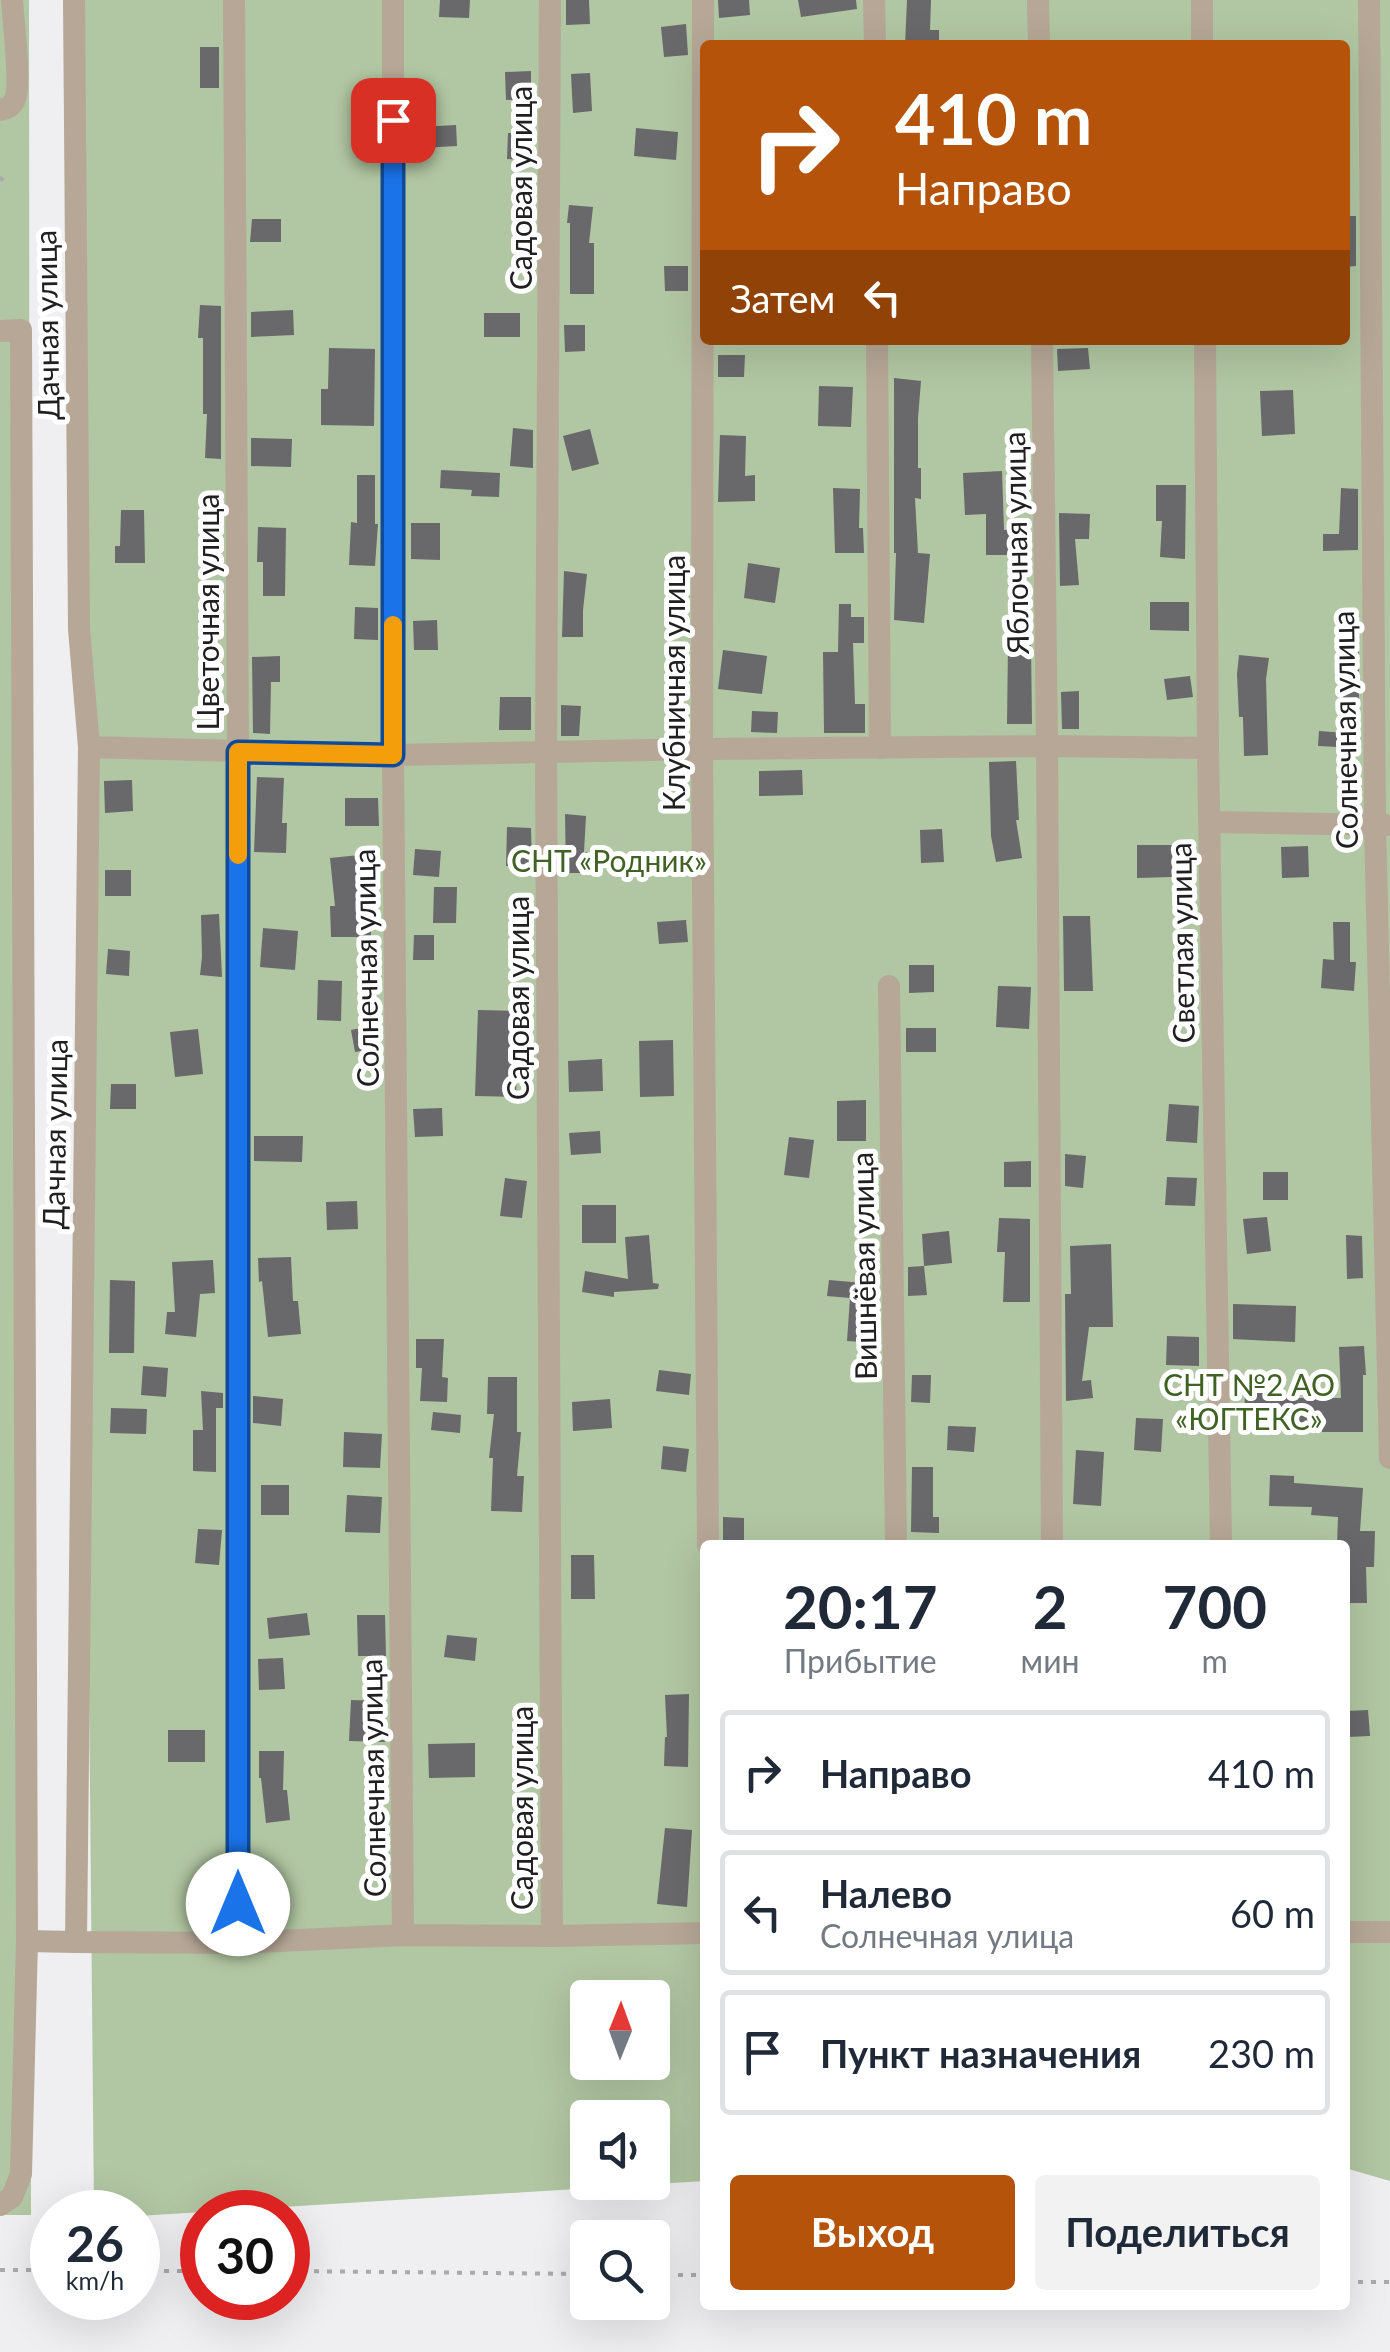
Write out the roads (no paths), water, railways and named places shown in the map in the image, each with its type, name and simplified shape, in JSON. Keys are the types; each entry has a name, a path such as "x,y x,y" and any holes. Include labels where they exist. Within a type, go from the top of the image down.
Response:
{"street":[{"path":"0,110 16,100 18,82 12,0"},
{"name":"Дачная улица","path":"74,0 79,629 88,747 76,1942"},
{"name":"Цветочная улица","path":"234,0 238,1943"},
{"name":"Солнечная улица","path":"393,0 393,755 403,1935"},
{"name":"Садовая улица","path":"550,0 546,753 552,1936"},
{"name":"Клубничная улица","path":"703,0 703,40"},
{"path":"874,0 874,40"},
{"path":"1038,0 1038,40"},
{"path":"1202,0 1202,40"},
{"name":"Солнечная улица","path":"1370,0 1390,1458"},
{"path":"0,2205 12,2197 21,2174 27,1941 10,331"},
{"name":"Клубничная улица","path":"703,345 708,1540"},
{"path":"877,345 880,748"},
{"name":"Яблочная улица","path":"1042,345 1052,1540"},
{"name":"Светлая улица","path":"1205,345 1221,1540"},
{"path":"88,747 393,755 702,748 1208,748"},
{"path":"1209,822 1382,825"},
{"name":"Вишнёвая улица","path":"889,986 896,1540"},
{"path":"1350,1932 1390,1932"},
{"path":"27,1941 238,1943 403,1935 700,1933"}],"park label":[{"name":"СНТ «Родник»","path":"609,860"},
{"name":"СНТ №2 АО «ЮГТЕКС»","path":"1249,1401"}]}
